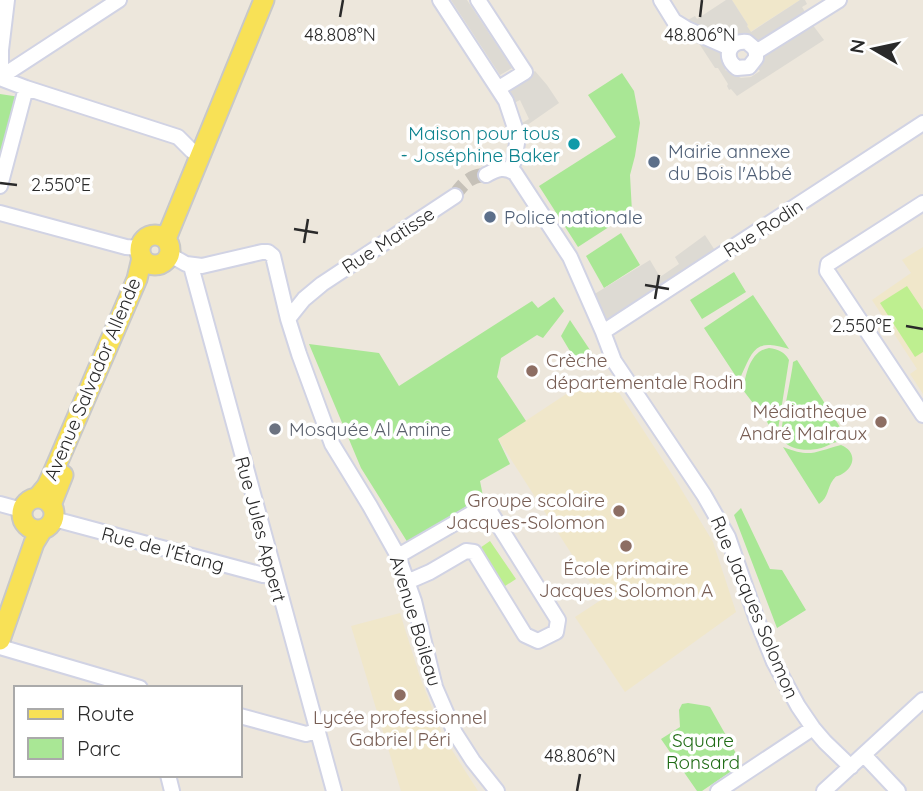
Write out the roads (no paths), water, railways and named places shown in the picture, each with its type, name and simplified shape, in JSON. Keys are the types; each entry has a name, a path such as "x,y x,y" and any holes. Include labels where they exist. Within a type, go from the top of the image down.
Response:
{"main road":[{"name":"Avenue Salvador Allende","path":"155,250 254,0"},
{"name":"Avenue Salvador Allende","path":"0,640 34,543 47,486 137,279 155,250 264,0"},
{"name":"Avenue Salvador Allende","path":"0,610 39,515"}],"street":[{"path":"0,77 7,0"},
{"path":"0,77 119,0"},
{"path":"440,0 499,88 518,137 510,170 499,168 486,175"},
{"path":"478,0 525,72 499,88"},
{"path":"661,0 674,21 730,48"},
{"path":"756,52 839,0"},
{"path":"737,42 751,44 756,52 756,58 748,67 737,68 729,60 730,48 737,42"},
{"path":"0,77 26,88 178,137 192,151"},
{"path":"0,186 26,88"},
{"name":"Rue Rodin","path":"603,332 923,123"},
{"name":"Rue Jacques Solomon","path":"510,170 522,182 570,257 614,361 704,495 728,537 774,662 798,706 813,729 851,767"},
{"name":"Rue Matisse","path":"288,319 304,299 322,284 455,197"},
{"path":"923,203 828,264 827,271 923,415"},
{"path":"0,213 126,247 155,250 191,266"},
{"name":"Avenue Boileau","path":"191,266 268,252 274,256 288,319 332,444 398,556 414,601 435,687 455,733 472,761 497,791"},
{"name":"Rue Jules Appert","path":"191,266 334,791"},
{"path":"281,288 299,289 322,284"},
{"name":"Rue de l'Étang","path":"0,504 274,576"},
{"path":"398,556 481,508 489,510 558,620 556,632 538,641 525,635 474,552 466,551 407,582"},
{"path":"0,647 133,686"},
{"path":"824,791 923,700"},
{"path":"242,717 306,734 317,731"},
{"path":"718,791 813,729"},
{"path":"864,755 898,791"}],"tunnel":[{"path":"455,196 467,181 486,175"}],"place":[{"name":"Maison pour tous - Joséphine Baker","path":"574,144"},
{"name":"Mairie annexe du Bois l'Abbé","path":"654,162"},
{"name":"Police nationale","path":"490,217"},
{"name":"Crèche départementale Rodin","path":"532,371"},
{"name":"Médiathèque André Malraux","path":"881,422"},
{"name":"Mosquée Al Amine","path":"275,429"},
{"name":"Groupe scolaire Jacques-Solomon","path":"619,511"},
{"name":"École primaire Jacques Solomon A","path":"626,546"},
{"name":"Lycée professionnel Gabriel Péri","path":"400,695"}],"park label":[{"name":"Square Ronsard","path":"703,751"}]}
